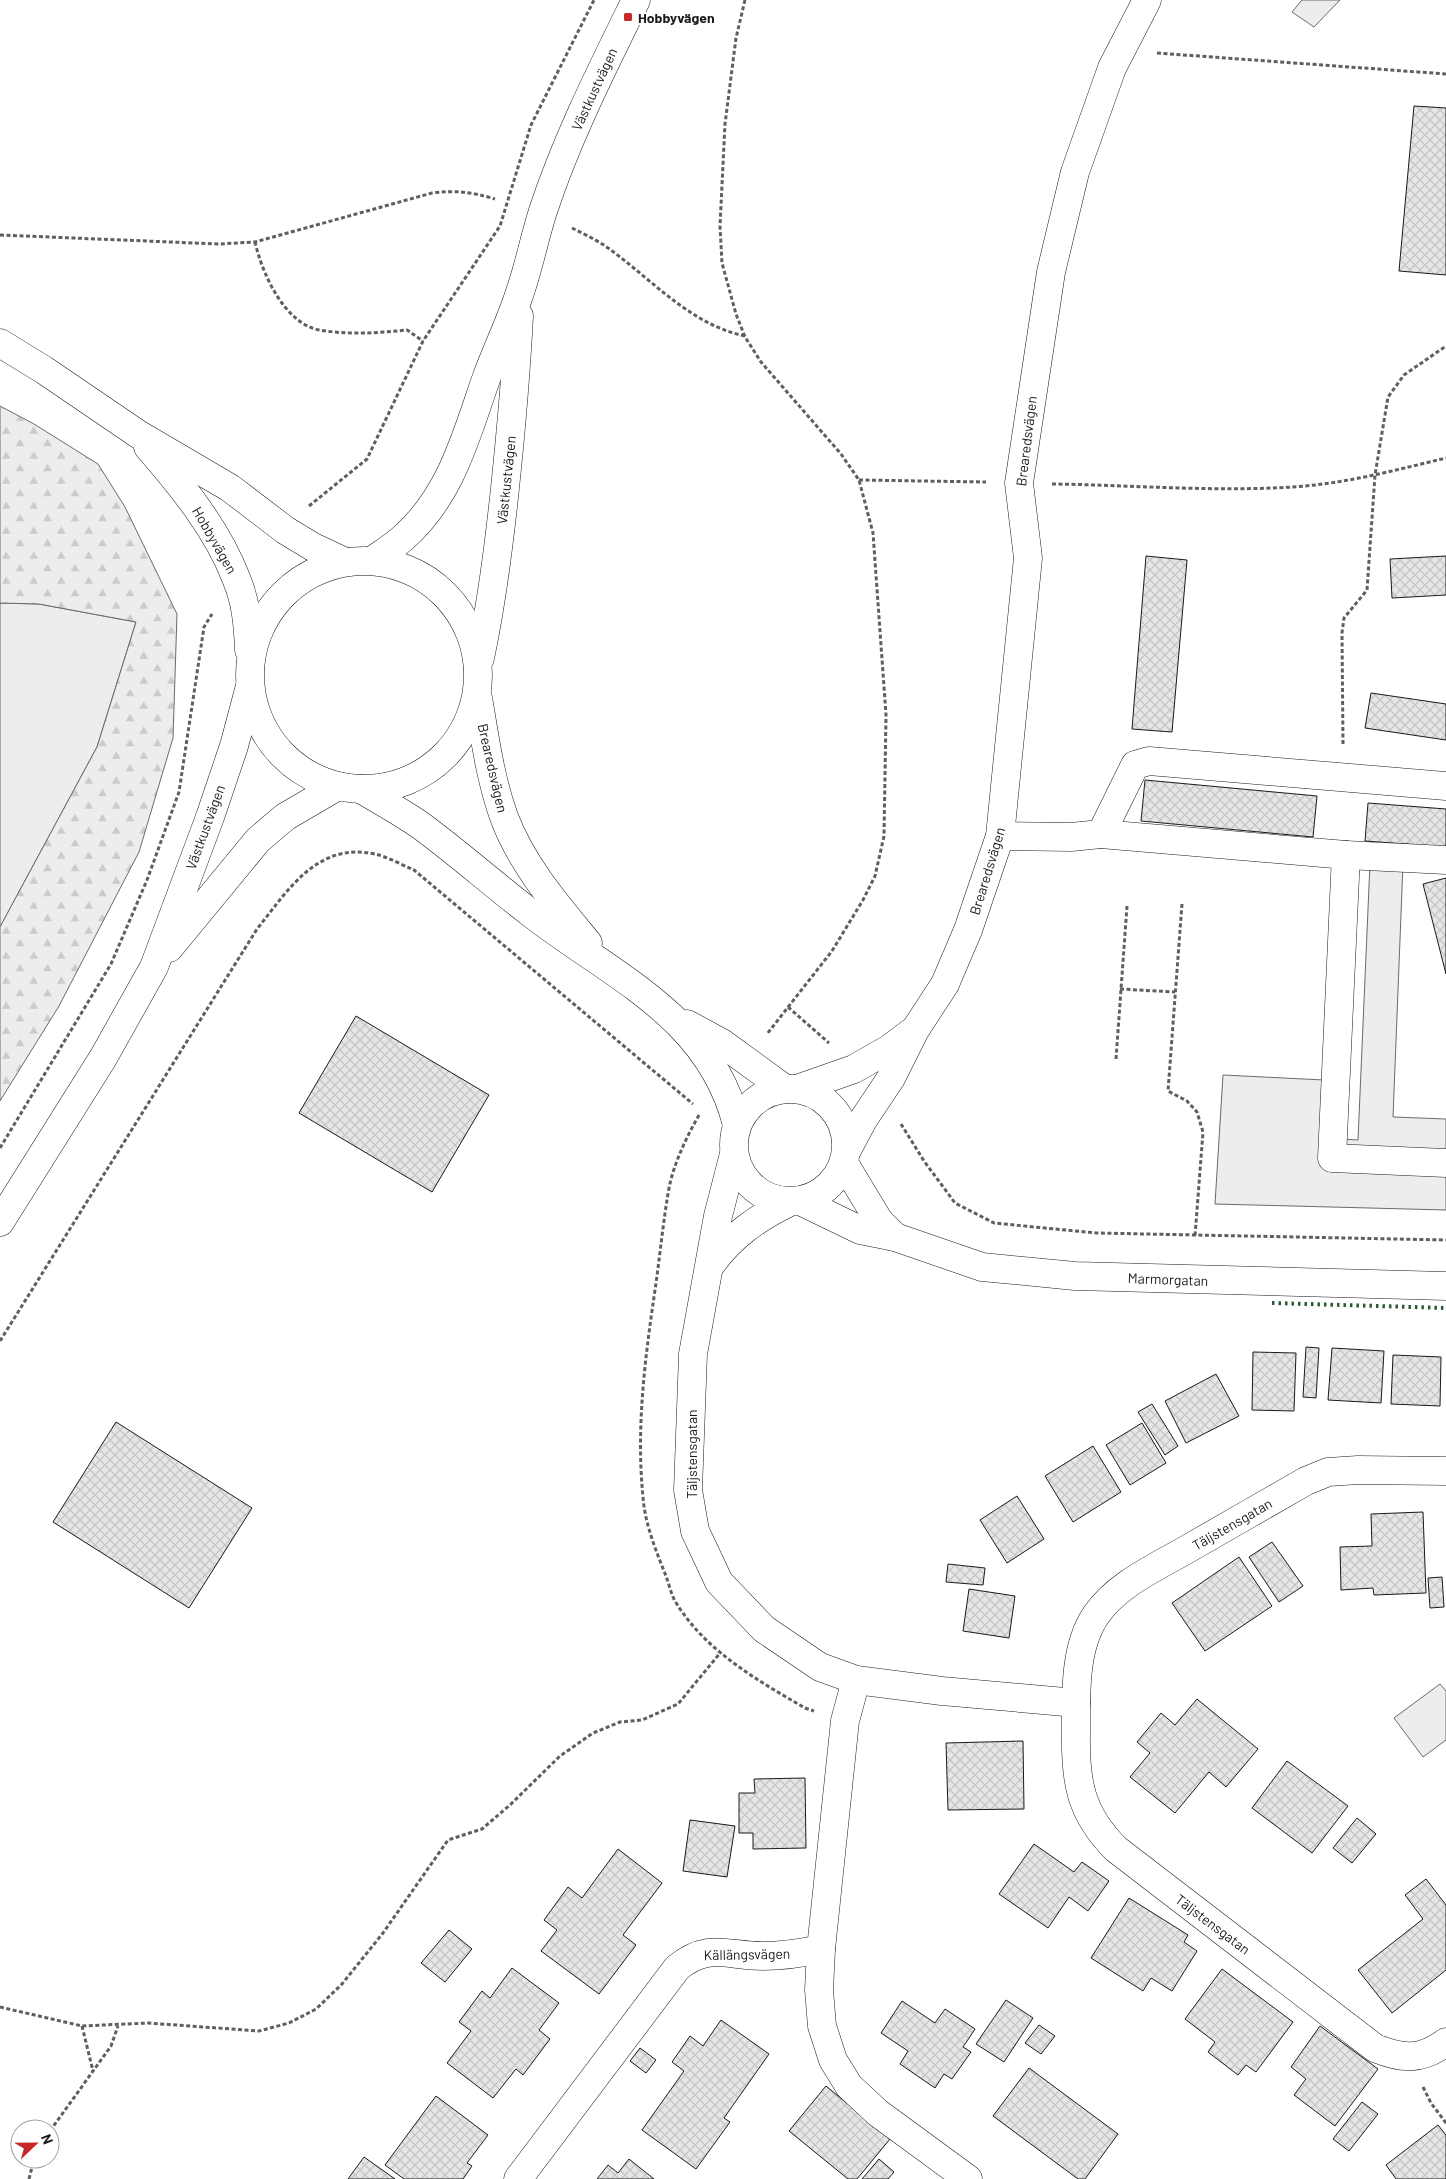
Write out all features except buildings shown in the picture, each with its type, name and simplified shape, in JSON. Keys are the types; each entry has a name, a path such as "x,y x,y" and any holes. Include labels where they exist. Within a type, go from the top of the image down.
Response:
{"street":[{"name":"Västkustvägen","path":"373,560 403,538 418,524 436,500 455,467 472,425 486,379 519,295 544,211 566,153 589,98 636,0"},
{"name":"Brearedsvägen","path":"845,1157 863,1120 891,1078 915,1030 945,984 985,886 1000,836 1028,558 1019,483 1051,272 1076,172 1112,68 1147,0"},
{"name":"Västkustvägen","path":"478,664 490,610 499,541 516,385 519,295"},
{"name":"Hobbyvägen","path":"0,343 44,370 138,434 230,488 285,530 313,547 345,562"},
{"name":"Hobbyvägen","path":"138,434 192,500 229,563 243,599 248,625 250,674"},
{"name":"Västkustvägen","path":"0,1222 93,1074 154,967 234,746 250,674 254,643 262,623 273,605 288,589 305,576 324,567 345,562 373,560 391,563 416,573 438,587 451,600 470,630 478,664"},
{"path":"350,788 380,789 414,778 444,757 466,728 477,693 478,664"},
{"name":"Brearedsvägen","path":"250,674 259,720 278,750 290,762 305,773 350,788 419,824 533,915 567,940 603,962 675,1018 722,1044 791,1089 854,1069 889,1049 915,1030"},
{"name":"Brearedsvägen","path":"477,693 488,760 504,818 523,856 546,892 603,962"},
{"path":"1101,834 1136,765 1149,761 1446,786"},
{"name":"Västkustvägen","path":"154,967 258,840 285,817 350,788"},
{"path":"1000,836 1071,837 1101,834 1346,855 1446,860"},
{"path":"1346,855 1332,1158 1446,1164"},
{"name":"Brearedsvägen","path":"675,1018 699,1045 724,1084 732,1104 737,1125"},
{"path":"791,1089 809,1092 820,1098 838,1116 844,1128 845,1157 839,1173 827,1188 810,1198 795,1201 770,1198 753,1188 741,1173 734,1154 734,1135 737,1125 747,1108 764,1095 791,1089"},
{"name":"Täljstensgatan","path":"734,1154 718,1216 693,1354 688,1490 695,1531 719,1582 764,1629 820,1667 856,1680 942,1691 1076,1703"},
{"name":"Marmorgatan","path":"845,1157 880,1221 895,1237"},
{"name":"Marmorgatan","path":"795,1201 860,1230 895,1237 982,1267 1075,1276 1446,1286"},
{"name":"Täljstensgatan","path":"708,1270 722,1249 751,1223 795,1201"},
{"name":"Täljstensgatan","path":"1408,2058 1392,2055 1375,2048 1116,1849 1100,1834 1088,1812 1080,1788 1076,1764 1076,1703 1081,1655 1086,1634 1097,1614 1126,1586 1306,1481 1328,1472 1358,1470 1446,1471"},
{"path":"856,1680 845,1721 821,1950 819,1990 822,2026 833,2060 849,2086 878,2113 968,2179"},
{"name":"Källängsvägen","path":"518,2179 677,1968 691,1957 709,1952 761,1956 790,1955 821,1950"},
{"path":"1408,2058 1423,2054 1446,2042"}],"path":[{"path":"745,0 736,38 725,124 720,226 722,263 728,292 745,337 761,362 842,454 859,480 873,533 886,715 884,836 875,876 863,900 832,951 765,1037"},
{"path":"1121,51 1446,74"},
{"path":"0,235 219,244 255,242 432,193 452,190 470,192 495,199"},
{"path":"569,226 608,248 684,310 716,328 745,337"},
{"path":"255,242 258,259 271,286 292,316 317,330 371,334 407,330 423,342"},
{"path":"1342,777 1344,705 1342,633 1344,618 1367,590 1375,475 1388,397 1404,375 1446,346"},
{"path":"859,480 1186,489 1284,487 1375,475 1446,458"},
{"path":"0,1341 257,928 299,876 323,860 351,851 377,854 414,870 693,1104"},
{"path":"1182,904 1168,1091 1188,1101 1197,1112 1203,1132 1195,1236"},
{"path":"1116,1059 1127,906"},
{"path":"1120,989 1175,992"},
{"path":"788,1007 854,1069"},
{"path":"880,1097 955,1203 994,1223 1096,1233 1446,1240"},
{"path":"0,2007 82,2026 118,2026 148,2023 259,2031 289,2023 316,2009 342,1984 384,1933 448,1840 482,1829 511,1804 560,1756 593,1733 620,1722 642,1720 678,1704 721,1652"},
{"path":"82,2026 93,2072"},
{"path":"59,2119 111,2046 118,2026"},
{"path":"1408,2058 1431,2103 1446,2123"}],"shaded area":[{"path":"1302,0 1340,0 1314,27 1292,12"},
{"path":"0,603 39,604 136,622 97,747 0,927"},
{"path":"1370,863 1403,864 1393,1117 1446,1119 1446,1210 1215,1204 1223,1075 1324,1080 1322,1138 1358,1140"},
{"path":"1440,1684 1446,1691 1446,1740 1423,1757 1394,1718"}],"green space":[{"path":"0,406 34,424 98,464 125,507 177,614 173,738 139,852 59,1006 0,1101 0,927 97,747 136,622 39,604 0,603"}],"hedge":[{"path":"1272,1303 1446,1308"}],"place":[{"name":"Hobbyvägen","path":"628,17"}]}
